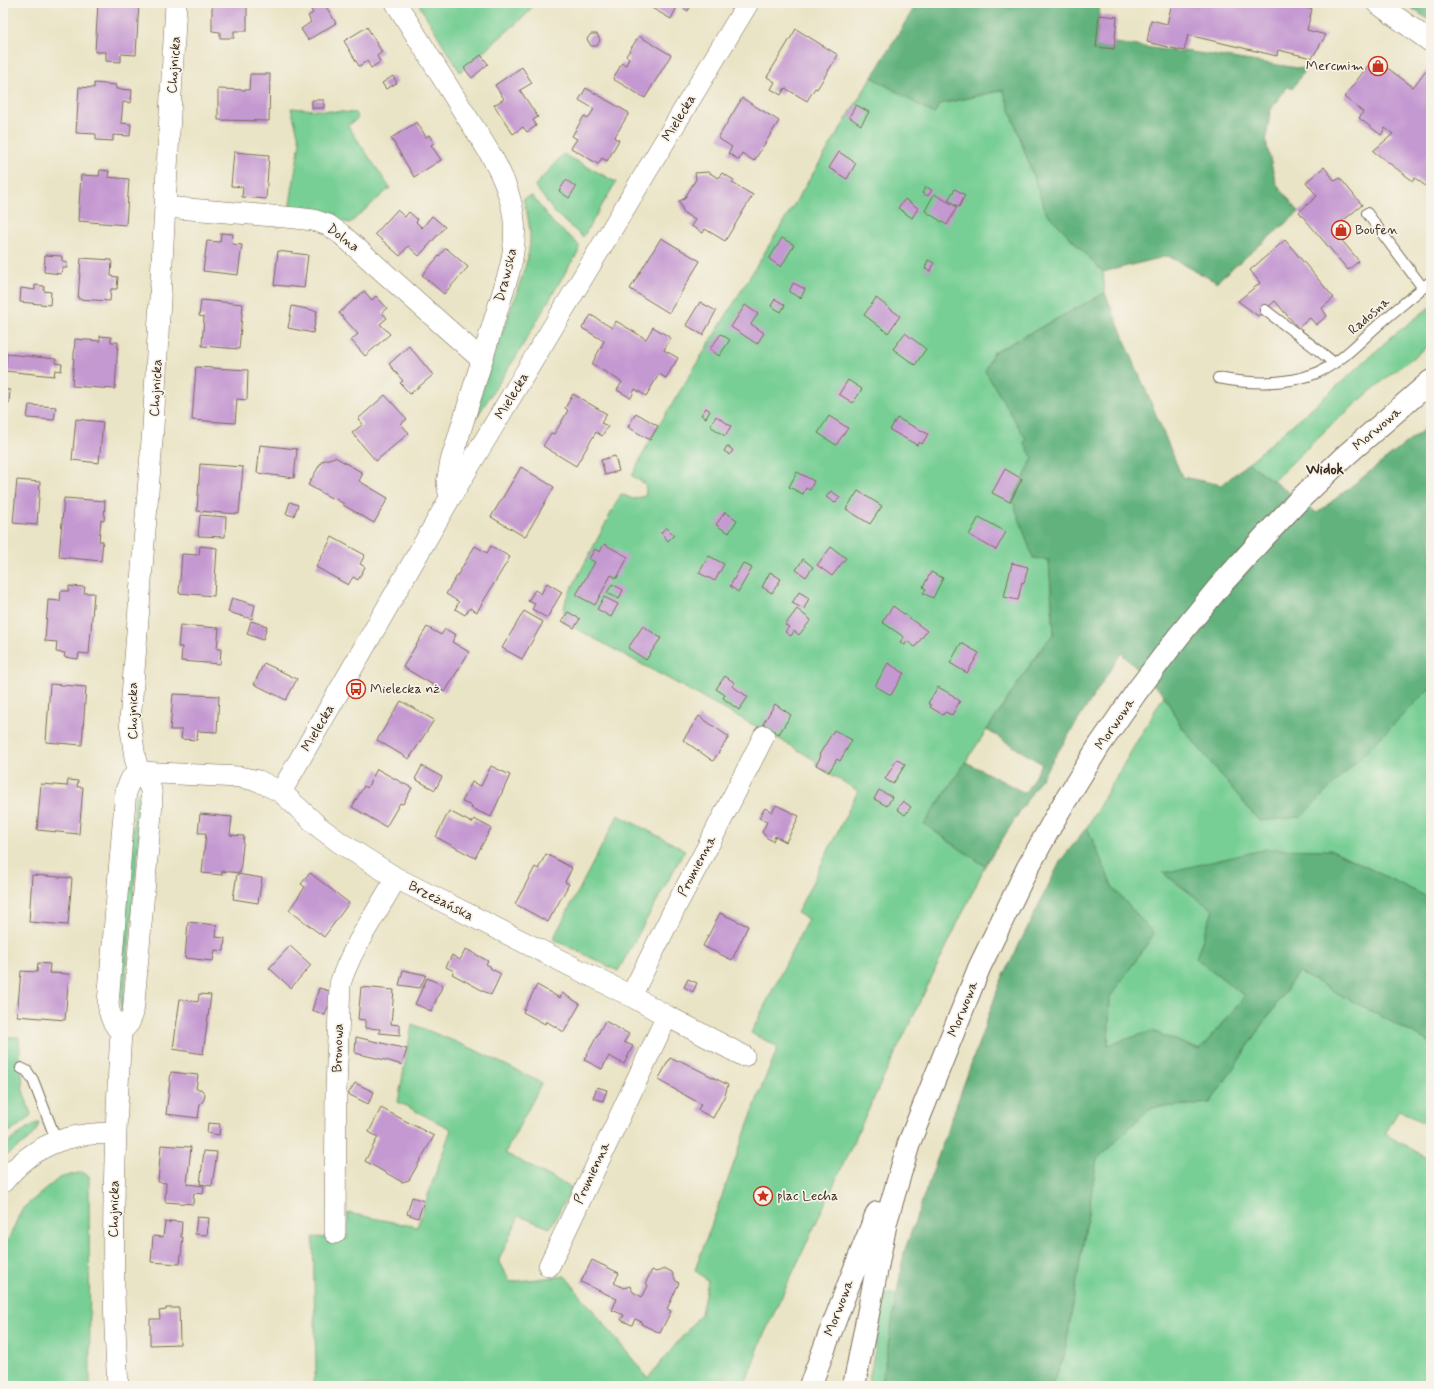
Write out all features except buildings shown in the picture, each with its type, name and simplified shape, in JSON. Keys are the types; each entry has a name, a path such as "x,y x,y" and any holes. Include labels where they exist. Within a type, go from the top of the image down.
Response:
{"main road":[{"name":"Morwowa","path":"810,1386 892,1177 909,1143 976,975 1027,869 1059,811 1099,746 1137,690 1206,603 1265,536 1298,501 1345,456 1431,381"},
{"name":"Morwowa","path":"854,1386 886,1222 909,1143"}],"street":[{"name":"Chojnicka","path":"118,1386 114,1246 115,1133 121,1032 129,1024 134,1013 152,803 147,781 139,772 132,746 130,722 153,428 176,3"},
{"name":"Drawska","path":"396,3 498,167 511,203 515,235 514,253 451,461 447,483 450,498"},
{"name":"Mielecka","path":"281,792 450,498 748,3"},
{"path":"1378,3 1431,42"},
{"name":"Dolna","path":"166,207 314,220 328,225 357,247 482,360"},
{"name":"Promienna","path":"631,996 764,736"},
{"path":"121,1032 113,1022 108,1012 108,1003 126,790 131,779 139,772"},
{"name":"Brzeżańska","path":"139,772 240,777 259,780 281,792 319,827 334,838 396,878 631,996 744,1056"},
{"name":"Bronowa","path":"336,1233 336,1090 340,984 348,964 396,878"},
{"name":"Promienna","path":"549,1266 667,1016"},
{"path":"3,1182 20,1163 40,1149 57,1142 88,1134 115,1133"}],"lane":[{"path":"1367,213 1427,285"},
{"name":"Radosna","path":"1218,378 1239,382 1282,382 1314,374 1344,357 1427,285"},
{"path":"1265,310 1319,349 1334,362"},
{"path":"21,1068 27,1072 33,1080 57,1142"}],"green space":[{"path":"418,3 534,3 526,15 460,72"},
{"path":"917,3 1100,3 1096,47 1114,49 1115,43 1181,52 1184,51 1305,69 1293,88 1287,87 1270,111 1266,142 1276,183 1299,212 1216,282 1168,256 1103,272 1046,212 1003,90 940,104 934,114 872,77"},
{"path":"1405,3 1431,3 1431,22"},
{"path":"872,77 934,114 940,104 1004,90 1046,212 1103,272 1105,293 993,353 1026,439 1024,443 1033,458 1013,501 1049,560 1054,633 1041,649 924,824 985,866 881,1083 762,1339 744,1386 312,1386 316,1369 313,1237 347,1239 348,1213 417,1227 451,1129 398,1102 412,1024 473,1049 542,1083 505,1153 572,1188 550,1228 519,1216 499,1260 510,1282 565,1276 648,1378 701,1314 708,1281 695,1270 762,1086 778,1047 751,1033 808,919 797,913 858,791 816,765 816,761 783,741 562,621 566,599 621,494 633,499 645,496 645,484 632,476 650,440"},
{"path":"291,108 355,113 358,118 348,126 390,188 350,223 289,210 300,142"},
{"path":"563,154 616,182 583,237 555,213 535,186"},
{"path":"532,196 554,224 575,241 579,246 578,253 517,355 476,418 479,402 527,259 530,245 530,233 523,199"},
{"path":"1105,293 1182,477 1222,485 1248,463 1317,513 1431,424 1431,690 1429,689 1301,817 1259,821 1181,726 1164,695 1121,653 985,866 924,824 966,762 1025,793 1042,764 987,730 1041,649 1054,633 1049,560 1033,558 1013,501 1033,458 1024,443 1026,439 985,371 993,353"},
{"path":"1431,306 1431,344 1391,374 1331,425 1273,481 1248,463 1351,374 1390,338"},
{"path":"1429,689 1431,690 1431,899 1332,850 1163,873 1213,910 1196,958 1245,996 1200,1050 1152,1031 1108,1046 1110,997 1154,934 1113,888 1087,827 1164,695 1181,726 1259,821"},
{"path":"139,792 143,794 122,1020 120,983 136,794"},
{"path":"618,815 685,850 618,971 553,939"},
{"path":"1087,827 1113,888 1154,934 1110,997 1108,1045 1152,1031 1200,1050 1245,996 1196,958 1213,910 1163,873 1267,849 1332,850 1431,899 1431,1043 1298,972 1210,1103 1150,1108 1097,1159 1064,1358 1051,1386 880,1386 904,1252 1000,983 1061,860"},
{"path":"1298,972 1431,1043 1431,1127 1399,1110 1385,1134 1431,1160 1431,1386 1051,1386 1064,1358 1097,1159 1150,1108 1210,1103"},
{"path":"3,1037 19,1037 22,1088 31,1114 27,1120 3,1136"},
{"path":"39,1122 34,1134 3,1159 3,1146 29,1127"},
{"path":"82,1172 89,1176 90,1386 3,1386 3,1251 22,1209 59,1178"},
{"path":"886,1292 897,1294 884,1369 880,1386 868,1386"}],"place":[{"name":"Mercmim","path":"1378,66"},
{"name":"Boufen","path":"1341,230"},
{"name":"Mielecka nż","path":"356,689"},
{"name":"plac Lecha","path":"763,1196"}],"district":[{"name":"Widok","path":"1325,470"}]}
